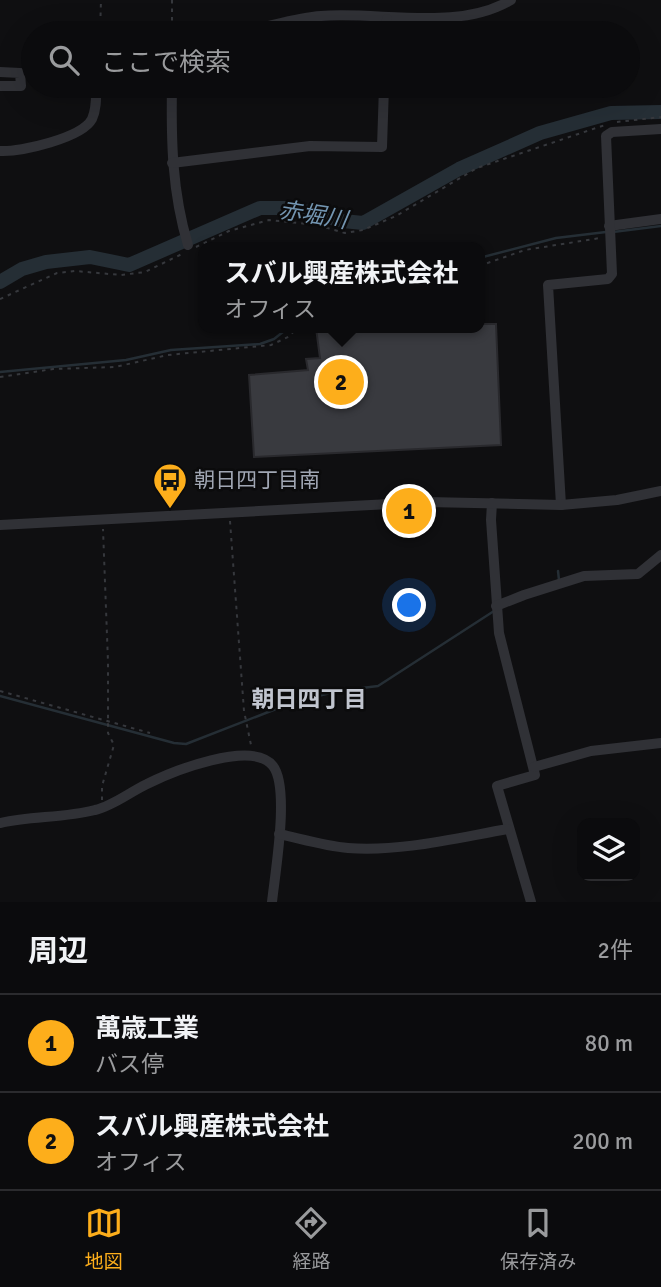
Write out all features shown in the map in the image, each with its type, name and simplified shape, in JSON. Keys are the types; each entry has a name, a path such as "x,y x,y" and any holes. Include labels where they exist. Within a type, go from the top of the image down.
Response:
{"street":[{"path":"295,21 321,16 360,15 387,19 443,17 486,12 511,0"},
{"path":"0,72 20,73 20,86 0,86"},
{"path":"0,151 58,140 86,127 96,108 96,98"},
{"path":"172,98 172,163 188,245"},
{"path":"172,163 310,146 382,147 384,98"},
{"path":"561,505 548,285 607,279 612,274 606,136 612,132 661,129"},
{"path":"609,232 661,219"},
{"path":"0,525 427,502 561,505 617,500 661,491"},
{"path":"492,503 499,633 535,775 497,786 531,902"},
{"path":"496,606 584,576 638,574 661,555"},
{"path":"534,767 592,751 661,743"},
{"path":"0,823 77,814 102,808 144,785 184,768 231,756 250,757 271,763 277,773 281,797 272,902"},
{"path":"279,834 347,848 426,843 508,829"}],"path":[{"path":"100,21 101,0"},
{"path":"172,0 172,21"},
{"path":"206,242 229,231 269,220 317,225 345,233 363,230 396,216 477,169 503,158 602,125 661,117"},
{"path":"485,264 525,250 609,232"},
{"path":"0,299 57,273 75,271 121,275 145,272 198,246"},
{"path":"0,377 53,369 115,367 169,355 271,345 292,333"},
{"path":"230,513 244,711 252,750 250,757"},
{"path":"102,520 108,733 114,745 102,786 102,808"},
{"path":"0,691 150,733"}],"building":[{"path":"485,324 496,324 501,445 254,457 249,375 308,370 306,359 320,358 317,333 485,333"}],"waterway":[{"name":"赤堀川","path":"0,282 22,269 46,262 90,257 129,265 260,208 292,208 343,221 363,223 459,169 540,133 611,113 661,112"},
{"path":"613,232 661,226"},
{"path":"485,256 556,238 606,232"},
{"path":"0,372 126,360 171,350 260,344 282,333"},
{"path":"558,571 559,580"},
{"path":"0,696 186,744 294,702 338,691 378,686 494,611"}],"place":[{"name":"スバル興産株式会社","path":"341,382"},
{"name":"朝日四丁目南","path":"170,510"},
{"name":"萬歳工業","path":"409,511"}],"district":[{"name":"朝日四丁目","path":"309,699"}]}
